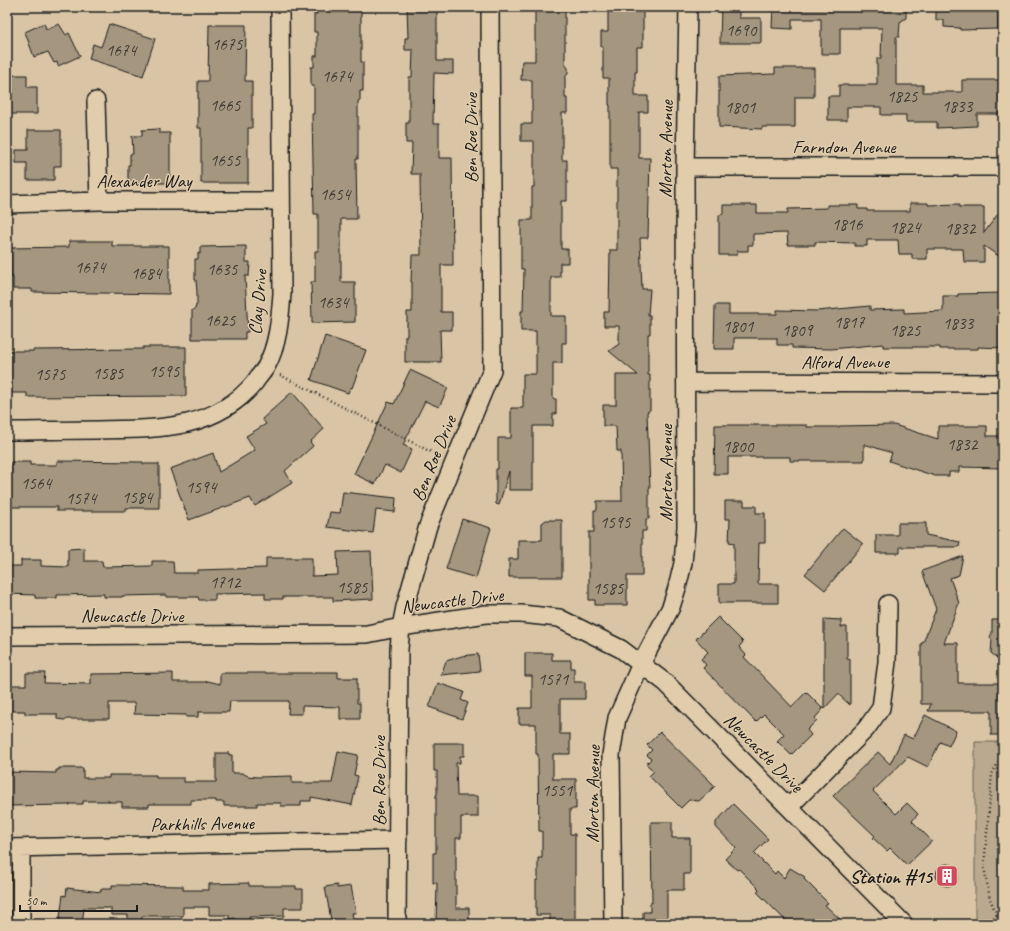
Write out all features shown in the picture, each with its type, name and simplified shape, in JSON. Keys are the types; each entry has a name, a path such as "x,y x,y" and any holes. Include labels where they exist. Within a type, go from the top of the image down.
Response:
{"street":[{"name":"Clay Drive","path":"7,431 121,430 164,427 197,421 217,413 234,403 250,388 266,368 274,346 280,320 282,294 280,7"},
{"name":"Ben Roe Drive","path":"397,924 399,648 401,627 428,526 492,370 490,7"},
{"name":"Morton Avenue","path":"613,924 611,755 617,718 671,607 678,588 683,563 686,527 685,167 688,7"},
{"path":"96,102 99,201"},
{"name":"Farndon Avenue","path":"685,167 1003,167"},
{"name":"Alexander Way","path":"7,204 99,201 281,201"},
{"name":"Alford Avenue","path":"686,382 1003,383"},
{"path":"789,807 866,729 881,708 887,662 888,604"},
{"name":"Newcastle Drive","path":"7,636 367,634 401,627 486,614 521,614 559,618 621,649 666,683 904,924"},
{"name":"Parkhills Avenue","path":"14,848 398,840"},
{"path":"14,848 21,924"}],"path":[{"path":"266,368 454,463"},
{"path":"997,915 990,899 984,867 992,774 999,761 1003,758"},
{"path":"988,924 997,915 1003,915"}],"shaded area":[{"path":"975,742 1003,742 1003,924 970,924 975,918"}],"building":[{"path":"317,7 361,7 361,62 363,62 363,91 360,91 360,101 358,101 358,159 356,159 357,219 341,219 341,282 355,282 355,322 312,323 311,282 315,282 315,251 318,251 318,214 314,214 312,114 314,114 314,86 311,86 311,67 314,67 314,56 317,56 317,32 314,32 314,14 317,14"},
{"path":"407,7 437,7 437,61 453,61 453,74 434,73 433,124 439,124 439,158 452,158 453,265 441,265 441,312 452,312 452,330 440,330 441,362 405,362 407,312 412,312 412,255 421,255 420,174 411,174 412,143 406,143 406,123 409,123 409,77 412,77 413,50 405,50 405,38 408,38"},
{"path":"535,7 565,7 565,64 568,68 568,74 565,77 567,113 562,113 562,160 567,160 567,201 561,201 561,249 568,249 568,263 560,263 560,277 551,277 551,316 566,316 566,343 562,343 562,363 553,363 553,399 556,399 556,414 553,414 553,426 533,426 533,490 509,490 509,471 499,505 496,504 498,438 511,438 511,408 523,408 523,374 536,374 536,331 521,331 524,269 521,269 521,220 532,220 534,141 521,141 521,124 532,124 532,80 521,80 522,61 535,61"},
{"path":"608,7 643,7 643,47 637,47 635,96 648,96 648,112 639,112 639,158 650,158 648,238 640,238 642,289 650,289 648,315 650,315 650,334 648,334 648,375 650,375 650,410 647,412 650,488 649,519 646,519 646,531 642,531 642,576 627,576 627,605 595,605 595,600 589,600 589,532 594,532 594,510 597,510 597,501 622,501 621,451 617,451 616,426 603,426 603,405 616,405 616,375 638,375 609,351 619,344 619,326 604,326 604,312 609,312 610,250 617,250 617,169 610,169 609,78 603,78 603,47 601,47 601,32 608,32"},
{"path":"721,7 736,7 735,10 739,10 739,18 761,18 761,43 720,43"},
{"path":"773,7 906,7 906,18 900,22 899,37 896,37 896,85 923,85 923,92 962,92 962,80 1003,80 1003,114 977,114 977,126 937,128 937,122 906,122 906,115 881,115 881,107 847,107 847,120 828,120 828,96 839,96 839,85 877,85 877,58 881,58 882,28 840,28 840,54 821,54 821,19 792,19 792,29 772,28"},
{"path":"936,7 998,7 998,29 960,30 960,28 944,27 944,20 936,20"},
{"path":"44,23 46,29 59,24 66,35 69,33 80,56 58,66 57,62 54,63 48,52 34,57 25,32"},
{"path":"109,24 155,39 143,76 89,59 93,44 101,47"},
{"path":"209,25 246,25 245,81 252,81 252,128 248,128 248,183 201,183 201,128 198,128 198,81 208,81"},
{"path":"775,68 814,68 814,97 795,97 795,127 762,127 762,129 719,127 719,76 775,74"},
{"path":"7,75 27,75 27,87 37,87 37,114 7,114"},
{"path":"159,129 159,133 170,133 170,183 128,183 128,165 130,165 130,154 133,154 132,136 142,136 142,130"},
{"path":"28,130 61,130 61,166 54,166 54,180 27,180 27,163 16,163 16,150 28,150"},
{"path":"910,203 928,203 928,205 959,204 959,207 984,207 984,233 1003,207 1003,259 984,246 984,262 964,262 963,249 927,249 927,259 912,259 912,254 899,254 898,240 867,240 867,246 855,246 855,243 815,242 815,245 788,245 787,233 753,234 753,245 748,245 748,251 737,251 737,255 719,255 719,215 723,214 723,205 757,205 757,213 788,213 788,209 827,208 827,205 858,205 858,209 867,209 867,211 910,211"},
{"path":"69,241 112,241 112,246 169,246 169,294 32,292 32,289 13,289 10,248 69,247"},
{"path":"246,246 246,262 250,262 249,276 245,276 248,332 245,332 245,339 192,339 192,310 195,309 197,305 195,259 198,259 200,247"},
{"path":"1003,293 1003,348 978,347 978,349 940,349 940,347 883,347 883,344 831,349 792,348 792,345 777,345 777,338 734,338 734,349 714,349 715,305 729,305 729,314 777,314 777,310 817,311 870,306 870,310 904,309 904,313 943,311 943,296 958,296 958,294"},
{"path":"325,336 366,350 352,388 350,388 348,393 311,380"},
{"path":"143,347 186,347 186,396 27,397 27,393 7,393 7,351 143,349"},
{"path":"410,370 448,388 439,407 425,401 403,445 412,449 401,473 385,465 375,484 354,474 388,402 394,404"},
{"path":"292,392 324,429 310,442 313,446 285,471 292,483 255,506 250,498 189,520 170,469 213,453 219,472 255,450 246,436 266,424 262,419"},
{"path":"715,425 807,425 807,427 839,427 894,425 938,439 938,426 987,426 987,436 1003,436 1003,468 959,467 959,472 949,472 949,476 935,476 889,461 892,453 864,444 864,461 790,461 790,457 728,457 728,474 714,474"},
{"path":"57,461 143,462 143,464 159,464 159,508 126,508 126,511 57,511 57,507 7,507 7,465 11,465 11,462 30,462 30,465 57,465"},
{"path":"343,492 396,498 395,512 376,510 373,533 327,527 330,512 340,513"},
{"path":"725,501 744,501 744,506 756,506 756,513 765,513 765,543 759,543 758,584 778,584 778,603 719,603 719,584 734,584 734,543 729,542 730,519 725,519"},
{"path":"462,519 491,528 476,578 446,569"},
{"path":"546,520 562,520 562,577 509,577 509,559 518,559 518,540 542,540 542,523"},
{"path":"898,523 926,523 926,535 960,542 959,547 900,547 900,553 876,553 876,535 898,535"},
{"path":"843,528 863,544 825,590 805,574"},
{"path":"84,548 84,561 102,561 103,567 152,566 152,561 173,561 174,573 198,573 198,570 266,568 266,558 312,558 312,576 338,575 337,552 371,551 373,599 333,601 333,597 283,597 283,599 265,599 265,593 215,594 215,600 199,600 198,597 166,597 166,595 104,597 104,594 57,595 57,598 35,598 35,595 7,594 7,566 21,566 21,560 41,560 41,566 68,567 68,549"},
{"path":"963,556 959,575 950,578 959,603 944,643 958,643 958,683 1003,683 1003,735 991,735 991,711 928,711 931,704 921,704 921,643 923,643 936,609 922,571"},
{"path":"1003,615 1003,663 991,653 992,640 990,637 992,633 992,620 1000,620"},
{"path":"718,617 743,642 739,647 746,655 744,657 792,707 806,692 823,709 815,718 817,720 807,730 811,735 791,755 777,741 784,734 764,714 756,722 703,668 706,665 701,659 708,652 696,639"},
{"path":"824,619 841,620 841,627 847,627 847,659 850,659 850,705 838,694 824,709"},
{"path":"525,653 552,653 552,660 571,660 571,668 574,668 574,682 585,682 585,699 560,699 560,734 570,734 570,754 553,754 553,779 576,779 576,809 570,809 570,834 575,834 575,924 550,924 550,915 536,915 536,880 538,880 538,858 542,858 542,831 539,831 536,724 519,724 519,708 532,708 532,676 525,676"},
{"path":"478,654 480,671 441,675 446,661 462,656"},
{"path":"338,672 338,678 357,678 357,703 360,703 360,719 340,719 340,707 302,706 302,714 288,714 289,701 230,701 229,712 198,712 198,717 186,717 186,715 134,714 135,703 109,703 109,719 64,720 57,719 57,714 25,714 25,711 7,711 7,685 26,685 26,673 45,673 44,683 91,684 91,674 173,673 173,682 208,681 220,684 220,673"},
{"path":"438,683 464,692 461,700 468,703 462,719 429,707"},
{"path":"925,715 956,731 949,746 940,742 928,767 908,757 873,791 896,814 907,803 918,814 912,821 932,841 907,865 890,848 887,851 873,838 875,836 833,796 878,752 890,764 904,735 913,739"},
{"path":"660,732 715,786 699,801 689,800 681,808 649,776 654,771 646,764 651,759 647,755 652,750 647,745"},
{"path":"434,743 464,743 464,756 460,756 460,763 456,763 457,796 478,796 478,817 461,817 461,838 456,838 456,908 469,908 469,924 436,924 437,883 433,883 433,853 436,853 437,771 434,771"},
{"path":"338,751 358,755 354,775 358,776 352,805 311,797 311,801 301,801 301,806 281,806 281,803 257,803 257,806 224,806 224,802 216,802 216,800 191,800 191,804 149,804 149,807 122,807 122,802 109,801 83,801 83,804 70,805 7,806 7,772 56,773 56,770 59,770 59,768 83,768 83,778 109,778 109,775 156,775 156,778 184,778 184,782 216,782 216,753 229,753 229,755 232,755 232,773 242,773 248,776 257,777 292,776 292,783 332,783"},
{"path":"733,804 768,839 754,853 775,874 777,871 784,878 790,868 805,877 804,879 828,903 825,905 845,924 789,924 757,892 759,889 739,869 737,870 725,859 736,848 716,827 716,822"},
{"path":"651,822 672,822 672,838 690,838 690,874 684,874 684,890 667,890 667,924 643,924 643,912 650,912 650,903 652,903"},
{"name":"Station #15","path":"947,864 955,867 958,875 955,883 947,886 939,883 936,875 939,867"},
{"path":"249,883 249,886 296,886 296,889 303,889 303,908 284,908 284,916 249,917 250,924 235,924 235,918 229,919 229,915 209,915 209,907 183,907 183,916 142,916 142,924 128,924 128,915 111,915 111,908 84,908 82,924 59,924 63,895 66,896 67,888 101,892 101,889 112,889 112,885 183,886 183,890 209,890 209,884"},
{"path":"337,885 337,888 351,886 356,913 352,913 354,924 336,924 335,919 331,920 325,887"}],"place":[{"name":"Station #15","path":"947,876"}]}
